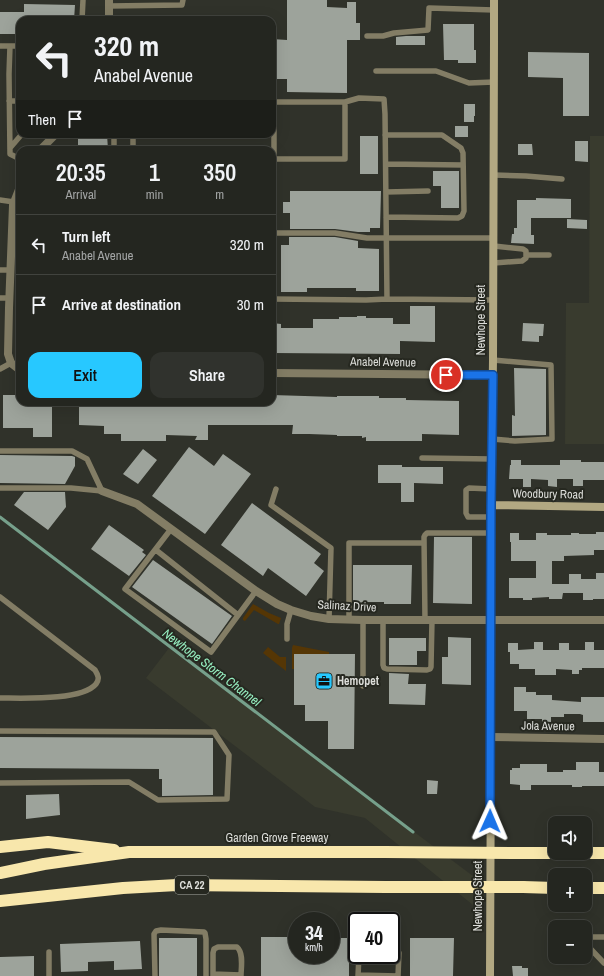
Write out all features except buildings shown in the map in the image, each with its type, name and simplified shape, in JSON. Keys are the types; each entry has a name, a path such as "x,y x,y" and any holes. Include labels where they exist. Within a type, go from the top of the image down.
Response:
{"highway":[{"path":"0,847 48,842 129,852"},
{"name":"Garden Grove Freeway","path":"0,873 44,864 129,852 548,853"},
{"path":"592,853 604,853"},
{"name":"CA 22","path":"0,901 115,888 176,885 548,888"},
{"path":"592,888 604,888"}],"street":[{"name":"Newhope Street","path":"490,976 494,0"},
{"path":"109,3 109,16"},
{"path":"45,146 52,138"},
{"path":"16,197 13,205 16,246 10,270 8,354 12,364 16,367"},
{"name":"Anabel Avenue","path":"276,373 493,375"},
{"name":"Salinaz Drive","path":"102,491 138,504 256,591 270,600 291,610 311,616 348,620 604,620"},
{"name":"Woodbury Road","path":"491,505 604,507"},
{"name":"Jola Avenue","path":"491,737 604,738"}],"lane":[{"path":"82,16 83,0"},
{"path":"109,3 182,5 183,0"},
{"path":"367,36 383,36 394,33 428,30 429,8 494,10"},
{"path":"0,46 16,46"},
{"path":"10,46 10,154 16,157"},
{"path":"376,71 436,71 470,83 494,82"},
{"path":"276,102 345,102 359,98 384,99 387,299"},
{"path":"9,101 16,101"},
{"path":"276,159 345,160 345,102"},
{"path":"385,135 442,135 461,148 463,153 464,211 462,216 458,218 386,217"},
{"path":"10,148 19,138"},
{"path":"386,164 463,165"},
{"path":"494,175 562,179"},
{"path":"386,192 428,191"},
{"path":"0,200 14,202"},
{"path":"276,233 335,233 367,238 494,242 526,251 526,258 522,261 494,263"},
{"path":"526,254 549,255"},
{"path":"0,270 10,270"},
{"path":"0,298 9,298"},
{"path":"276,299 493,300"},
{"path":"492,439 552,439 552,365 493,360"},
{"path":"0,369 12,364"},
{"path":"0,451 72,451 87,460 102,491"},
{"path":"422,458 492,459"},
{"path":"0,488 71,488 102,491"},
{"path":"276,489 271,505 331,548 329,619"},
{"path":"491,489 467,489 466,513 468,517 491,517"},
{"path":"172,529 125,589 211,652 256,591"},
{"path":"383,620 384,668 430,669 424,536 427,533 491,533"},
{"path":"348,620 349,543 424,543"},
{"path":"156,550 238,615"},
{"path":"0,597 95,670 99,680 92,688 83,693 68,696 0,698"},
{"path":"287,638 287,624 291,610"},
{"path":"363,620 363,686"},
{"path":"0,730 214,732 229,755 227,799 158,800 129,782 0,783"},
{"path":"155,976 154,934 156,931 204,932 206,939 206,976"},
{"path":"592,937 604,937"},
{"path":"218,947 237,947 240,949 241,975 213,975 214,949 218,947"},
{"path":"592,950 604,963"},
{"path":"49,952 49,976"},
{"path":"358,964 358,976 398,976 399,964"}],"shaded area":[{"path":"590,136 604,136 604,444 565,444 566,303 589,303"},
{"path":"253,604 281,618 279,624 254,610 245,621 243,620"},
{"path":"293,645 329,652 329,654 294,654 294,669 292,669"},
{"path":"268,647 280,657 286,657 286,671 263,653"},
{"path":"169,648 473,876 473,905 365,818 315,807 146,678"}],"waterway":[{"name":"Newhope Storm Channel","path":"0,517 413,832"}],"place":[{"name":"Hemopet","path":"324,681"}],"route":[{"path":"446,375 493,375 490,821"}]}
